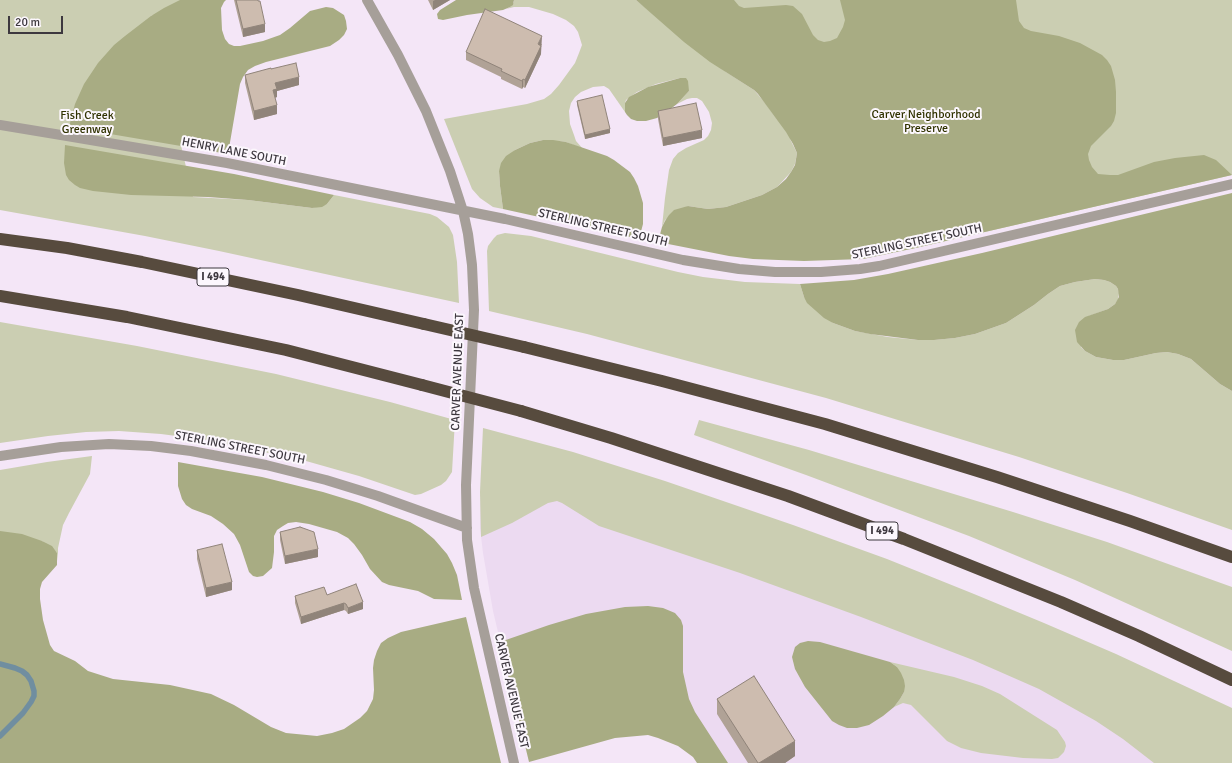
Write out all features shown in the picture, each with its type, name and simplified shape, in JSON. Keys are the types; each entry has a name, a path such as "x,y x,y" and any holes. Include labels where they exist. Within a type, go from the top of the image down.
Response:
{"highway":[{"name":"I 494","path":"0,239 67,248 142,262 298,295 524,347 662,381 825,424 1004,479 1232,557"},
{"name":"I 494","path":"0,296 127,317 286,350 521,411 612,438 788,496 904,539 1061,602 1139,636 1232,680"}],"street":[{"name":"CARVER AVENUE EAST","path":"367,0 398,55 426,111 448,166 463,211 471,252 474,293 466,485 469,554 474,588 514,763"},
{"name":"HENRY LANE SOUTH","path":"0,125 227,163 463,211"},
{"name":"STERLING STREET SOUTH","path":"463,211 716,266 775,272 821,272 860,269 898,262 1232,184"},
{"name":"STERLING STREET SOUTH","path":"0,456 61,447 101,444 139,445 191,451 260,464 326,480 378,496 467,528"}],"shaded area":[{"path":"527,450 1232,763 709,763 652,673 515,704 493,611 483,553 480,528 481,467"}],"green space":[{"name":"Fish Creek Greenway","path":"0,0 198,0 151,16 193,197 248,200 312,208 327,204 334,195 430,214 437,217 449,227 453,235 457,262 459,303 145,236 0,210"},
{"path":"180,0 226,0 221,8 222,30 225,39 229,44 234,46 263,41 280,35 310,11 326,7 333,8 344,15 347,29 339,40 330,46 266,62 248,70 240,84 228,154 69,127 75,104 84,84 98,63 114,45 151,16"},
{"path":"456,0 514,0 513,5 503,10 443,20 438,19 437,14 440,10"},
{"name":"Carver Neighborhood Preserve","path":"514,0 636,0 726,72 754,90 778,121 697,0 1232,0 1232,175 911,249 790,139 797,153 795,164 791,172 777,187 762,195 726,207 708,209 688,206 665,220 662,227 669,170 673,159 678,153 686,148 704,140 711,130 712,123 709,112 702,101 697,98 687,99 677,104 689,91 680,78 656,84 637,92 626,100 625,112 609,89 604,86 593,87 581,92 571,103 569,111 570,124 576,141 583,149 566,142 543,140 530,143 515,150 499,171 503,209 493,207 480,198 472,189 444,119 527,104 544,99 559,85 575,63 582,45 578,32 574,26 566,20 553,14 529,7 514,7 506,9 510,7"},
{"name":"Carver Neighborhood Preserve","path":"636,0 734,0 739,6 744,8 786,5 793,6 802,14 813,35 818,40 824,42 837,38 843,27 845,20 840,0 1016,0 1019,21 1024,28 1031,31 1059,36 1080,43 1102,55 1111,66 1115,80 1116,92 1116,113 1114,121 1091,146 1088,154 1092,167 1098,174 1118,175 1154,162 1204,155 1216,160 1232,175 863,259 804,261 753,259 729,256 658,242 665,221 674,210 688,206 708,209 726,207 762,195 777,187 786,179 795,165 797,153 786,132 754,90 710,62 684,42"},
{"path":"680,78 686,78 688,81 689,91 677,104 657,118 646,121 637,121 631,119 625,112 625,103 629,97 648,87"},
{"path":"543,140 566,142 607,156 630,172 638,186 643,203 643,224 639,239 503,209 499,171 501,163 506,156 515,150 530,143"},
{"path":"65,145 234,174 334,195 327,204 322,207 312,208 248,200 208,197 131,195 93,191 80,188 69,180 66,175 64,163"},
{"path":"1232,193 1232,391 1220,384 1191,359 1178,354 1167,352 1156,353 1124,360 1113,360 1096,357 1085,351 1077,342 1075,330 1079,322 1085,317 1108,309 1115,304 1119,297 1116,286 1104,280 1095,279 1060,286 1006,323 975,334 934,340 918,340 870,334 855,331 833,323 824,318 807,303 800,284 854,280 888,274"},
{"path":"505,233 531,236 703,277 745,282 800,284 804,297 833,323 855,331 888,337 918,340 955,338 975,334 1006,323 1060,286 1095,279 1110,282 1118,289 1118,300 1108,309 1089,316 1081,347 1085,351 1096,357 1113,360 1124,360 1156,353 1167,352 1178,354 1191,359 1220,384 1232,391 1232,530 1019,457 826,398 587,334 489,311 488,246 497,235"},
{"path":"0,322 137,346 276,374 390,402 455,420 452,472 446,481 441,485 421,494 415,495 359,476 306,461 207,440 161,434 119,431 86,432 0,443"},
{"path":"699,420 809,450 1013,512 1107,542 1232,587 1232,651 1075,580 969,536 694,435"},
{"path":"483,428 573,452 665,481 793,525 887,559 1116,654 1232,708 1232,763 1154,763 1123,739 1096,721 1039,689 973,660 740,573 599,526 557,501 548,503 512,523 481,537 480,492"},
{"path":"92,456 90,474 63,525 58,548 58,561 57,553 42,541 0,763 0,470"},
{"path":"178,462 262,477 323,492 359,503 410,522 422,529 434,539 447,554 457,575 462,600 434,599 418,591 389,585 382,582 370,569 362,555 348,538 337,532 296,522 288,523 277,530 274,536 272,568 263,576 253,576 249,572 240,545 234,534 211,516 192,509 186,505 182,499 178,486"},
{"path":"0,531 22,534 42,541 52,546 57,553 57,565 42,582 40,589 43,620 50,645 54,651 75,661 88,671 113,679 170,685 211,694 234,705 271,727 286,733 317,736 344,729 367,711 373,699 374,660 381,643 401,632 466,617 501,763 0,763"},
{"path":"648,606 663,608 675,613 681,620 683,626 683,672 689,699 695,712 728,763 697,763 693,757 678,746 648,735 615,738 529,762 500,642 586,614 625,607"},
{"path":"808,641 820,642 890,662 897,667 904,680 904,692 900,699 894,707 869,725 857,728 847,728 832,721 805,687 795,669 792,657 795,647 800,643"},
{"path":"890,662 954,677 982,686 1000,694 1057,730 1065,742 1066,746 1064,752 1058,758 1052,759 1023,758 981,753 961,748 947,741 911,705 903,703 894,707 904,692 897,667"}],"building":[{"path":"236,0 260,1 265,24 243,29"},
{"path":"485,9 542,36 538,44 541,46 525,80 523,79 522,81 501,71 502,69 466,52"},
{"path":"296,63 299,77 275,83 277,89 273,90 277,105 254,111 245,75"},
{"path":"602,95 610,129 585,135 577,101"},
{"path":"696,103 702,130 663,138 658,111"},
{"path":"300,527 314,532 318,549 285,556 280,532"},
{"path":"222,544 232,582 206,588 197,550"},
{"path":"356,584 363,602 348,608 344,603 301,617 295,596 324,587 327,595"},
{"path":"754,676 795,741 759,763 717,699"}],"waterway":[{"path":"0,664 22,671 31,681 34,691 34,696 23,713 0,736"}]}
